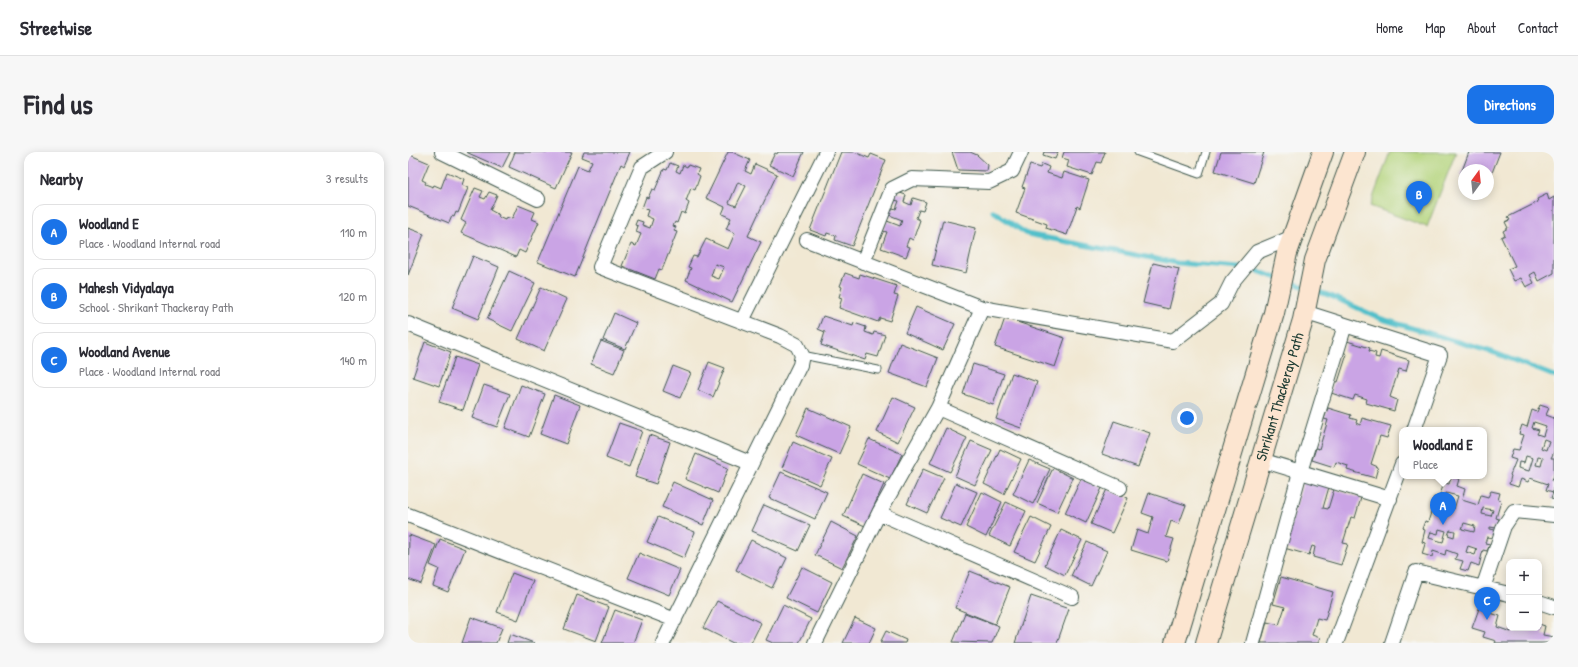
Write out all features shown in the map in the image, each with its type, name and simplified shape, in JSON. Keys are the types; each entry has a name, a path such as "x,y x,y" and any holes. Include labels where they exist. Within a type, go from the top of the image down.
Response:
{"street":[{"path":"442,152 538,199"},
{"path":"663,643 750,463 800,365 802,355 797,345 780,336 600,267 642,167 665,152"},
{"path":"742,321 826,152"},
{"path":"864,262 892,189 912,179 989,182 1012,172 1021,152"},
{"name":"Shrikant Thackeray Path","path":"1175,643 1270,328 1290,245 1323,152"},
{"name":"Shrikant Thackeray Path","path":"1210,642 1260,460 1306,306 1315,260 1355,152"},
{"path":"807,240 982,308 1174,341 1221,304 1232,282 1257,252 1290,245"},
{"path":"1306,306 1345,325 1440,355 1415,427"},
{"path":"815,643 879,513 938,408 982,308"},
{"path":"408,324 750,463"},
{"path":"1253,643 1300,472 1345,325"},
{"path":"938,408 1120,488"},
{"path":"1260,460 1390,498"},
{"path":"1336,643 1399,472"},
{"path":"1483,588 1504,526 1514,511 1554,515"},
{"path":"879,513 1072,597"},
{"path":"408,515 675,620"},
{"path":"1392,643 1416,572 1506,593"},
{"path":"1542,603 1554,607"}],"lane":[{"path":"1138,152 1199,174 1206,152"},
{"path":"802,355 878,370"}],"green space":[{"path":"1390,152 1456,152 1427,227 1370,206"}],"building":[{"path":"466,152 510,152 502,168"},
{"path":"515,152 572,152 556,188 509,167"},
{"path":"584,152 630,152 624,166 621,164 575,277 538,262 578,166 588,170 592,161 582,157"},
{"path":"728,152 732,152 750,160 745,171 751,174 755,164 777,174 748,236 761,242 732,302 686,280 691,268 688,267 693,256 697,257 706,239 728,249 735,233 726,229 731,218 722,214 725,207 706,198","holes":["738,182 746,186 736,206 729,203","715,264 724,267 719,279 711,276"]},
{"path":"778,152 804,152 793,176 769,165 775,153 777,154"},
{"path":"841,152 854,152 869,158 871,154 886,160 852,246 835,240 836,236 827,233 826,236 810,230"},
{"path":"952,152 970,152 977,155 988,165 987,171 958,170"},
{"path":"1044,152 1058,152 1055,159 1043,155"},
{"path":"1064,152 1105,152 1101,163 1097,162 1092,175 1067,167 1069,160 1062,158"},
{"path":"1221,152 1264,152 1254,183 1215,171"},
{"path":"1469,152 1500,152 1494,168 1494,164 1464,164"},
{"path":"408,154 429,163 422,180 426,182 425,184 433,187 434,185 441,188 447,172 464,179 462,185 468,188 458,213 456,212 454,217 452,216 449,223 408,206"},
{"path":"670,163 678,166 676,171 680,173 683,165 687,167 688,165 699,169 697,174 700,176 695,190 691,188 686,201 689,203 685,214 681,212 677,223 675,222 673,226 676,227 674,231 677,232 662,270 659,269 655,279 622,266 631,244 636,246 641,234 636,232 638,226 635,225 637,220 643,222 642,225 650,228 653,219 646,216 648,210 642,208 646,197 648,198 652,189 655,190 664,169 667,170"},
{"path":"1042,164 1049,167 1047,173 1062,178 1064,172 1089,180 1080,208 1077,206 1067,235 1046,228 1047,224 1016,213 1025,188 1022,187 1030,165 1040,168"},
{"path":"475,188 483,191 480,197 485,199 489,192 497,195 490,210 499,215 498,217 505,220 506,217 512,219 518,205 535,212 532,219 539,222 525,253 519,250 516,257 461,233 466,223 461,220"},
{"path":"897,192 906,195 904,202 911,205 913,198 926,202 923,211 919,210 916,218 920,220 913,240 909,238 906,246 910,247 906,257 881,248 887,232 883,231 887,221 900,226 902,220 887,214 890,207 896,209 899,201 894,200"},
{"path":"1547,194 1549,200 1554,197 1554,273 1539,281 1535,272 1530,275 1534,283 1526,287 1521,278 1514,281 1508,269 1515,266 1501,237 1505,235 1503,231 1508,228 1505,222 1510,220 1508,217 1538,202 1537,199"},
{"path":"943,220 976,228 966,273 932,265"},
{"path":"408,228 424,234 408,275"},
{"path":"473,256 499,267 478,319 452,308"},
{"path":"1153,263 1179,269 1169,309 1143,303"},
{"path":"509,271 535,283 512,331 487,319"},
{"path":"845,273 859,278 860,274 897,286 894,295 898,296 890,321 880,318 878,322 839,308 842,298 839,297 842,287 840,286"},
{"path":"541,287 567,299 544,351 518,339"},
{"path":"916,307 955,324 943,350 905,333"},
{"path":"614,313 636,323 625,349 603,340"},
{"path":"823,316 853,326 854,323 866,327 865,332 873,335 874,332 885,335 878,357 867,354 865,360 821,345 825,332 818,329"},
{"path":"1005,318 1065,338 1055,367 995,347"},
{"path":"601,341 624,350 614,373 591,364"},
{"path":"1347,341 1370,348 1369,351 1376,353 1375,357 1379,358 1381,351 1409,360 1406,371 1399,369 1390,397 1397,400 1394,411 1366,403 1367,399 1355,395 1353,400 1331,393 1334,381 1338,382 1347,354 1343,352"},
{"path":"425,342 451,352 439,386 413,377"},
{"path":"900,343 938,358 927,387 889,373"},
{"path":"455,357 478,365 463,410 439,402"},
{"path":"709,362 725,368 713,397 698,390"},
{"path":"973,364 1004,374 993,405 963,394"},
{"path":"673,366 691,373 680,398 663,391"},
{"path":"1012,373 1037,382 1021,428 996,419"},
{"path":"484,385 510,394 497,427 472,418"},
{"path":"521,385 545,394 529,437 505,428"},
{"path":"554,395 580,405 566,444 540,434"},
{"path":"893,397 915,407 898,442 877,432"},
{"path":"1540,405 1549,408 1546,415 1554,418 1554,452 1551,458 1554,458 1554,475 1552,481 1554,481 1554,499 1551,498 1553,492 1546,490 1548,484 1530,478 1528,482 1521,479 1518,487 1509,484 1510,475 1516,460 1510,458 1513,449 1519,450 1524,435 1519,434 1522,425 1527,427 1532,410 1537,412","holes":["1534,422 1546,426 1543,436 1537,434 1539,430 1532,428","1544,439 1549,441 1546,450 1541,448","1526,456 1533,458 1529,471 1518,468 1519,462 1524,463","1538,457 1543,458 1541,466 1536,465"]},
{"path":"808,408 851,427 839,454 796,435"},
{"path":"1328,408 1351,415 1350,418 1357,420 1356,423 1360,425 1362,418 1391,426 1387,438 1380,436 1371,464 1378,467 1375,478 1347,470 1348,466 1336,462 1334,467 1312,460 1316,448 1319,449 1328,420 1324,419"},
{"path":"1114,421 1150,433 1138,467 1102,454"},
{"path":"619,423 642,431 629,467 606,458"},
{"path":"946,428 967,438 950,472 930,463"},
{"path":"649,435 670,442 656,484 635,477"},
{"path":"869,439 902,454 890,479 857,464"},
{"path":"971,441 992,450 975,485 955,476"},
{"path":"793,442 832,459 820,485 782,468"},
{"path":"1000,449 1021,459 1004,494 984,484"},
{"path":"696,454 728,468 718,493 685,479"},
{"path":"1029,460 1050,469 1033,504 1013,494"},
{"path":"1053,468 1073,478 1057,512 1037,503"},
{"path":"923,469 944,478 927,513 907,504"},
{"path":"781,472 827,492 815,519 769,498"},
{"path":"862,474 884,484 865,526 843,516"},
{"path":"1081,479 1102,488 1086,523 1065,513"},
{"path":"1304,479 1329,487 1323,508 1328,509 1334,489 1361,498 1355,518 1351,517 1343,543 1348,544 1341,565 1313,557 1315,547 1312,546 1309,555 1284,548"},
{"path":"1450,479 1459,479 1457,486 1465,489 1462,500 1478,505 1481,495 1488,497 1491,491 1500,493 1498,500 1501,501 1496,518 1499,519 1496,528 1490,527 1490,529 1495,530 1493,538 1487,537 1485,543 1490,544 1487,551 1483,550 1479,566 1471,563 1468,571 1460,569 1463,561 1455,559 1457,554 1446,550 1445,555 1433,551 1432,557 1422,554 1425,544 1422,542 1425,530 1422,529 1425,521 1428,522 1434,497 1439,498 1444,483 1449,484","holes":["1446,493 1458,496 1454,509 1450,508 1452,502 1444,500","1483,508 1493,510 1491,516 1482,514","1464,523 1475,526 1474,532 1462,529","1439,529 1446,531 1443,542 1429,538 1431,532 1438,534","1450,530 1455,531 1454,537 1448,535","1468,546 1477,549 1475,555 1466,552"]},
{"path":"673,482 713,500 703,525 662,507"},
{"path":"956,483 977,492 961,527 940,518"},
{"path":"1107,489 1128,498 1112,533 1091,524"},
{"path":"982,492 1002,502 986,537 966,527"},
{"path":"1149,493 1186,505 1179,524 1171,521 1166,537 1174,539 1167,561 1131,550 1137,530 1148,534 1153,517 1142,513"},
{"path":"1006,502 1026,511 1010,546 989,536"},
{"path":"764,505 810,525 798,551 752,531"},
{"path":"658,517 695,532 684,558 647,542"},
{"path":"1031,517 1051,527 1035,561 1014,552"},
{"path":"831,522 858,536 842,568 815,555"},
{"path":"1061,530 1082,540 1065,575 1045,565"},
{"path":"409,535 436,545 421,584 408,579"},
{"path":"440,539 465,549 448,592 433,586 439,569 430,565"},
{"path":"751,540 787,558 772,588 736,570"},
{"path":"1087,542 1107,551 1091,586 1071,576"},
{"path":"639,553 680,570 669,595 628,578"},
{"path":"802,567 832,582 817,613 786,598"},
{"path":"970,571 1010,587 995,624 955,608"},
{"path":"512,573 533,581 518,620 497,612"},
{"path":"1281,577 1333,592 1325,620 1317,618 1312,635 1320,638 1318,643 1261,643 1267,622 1279,625 1285,607 1273,604"},
{"path":"577,595 609,607 596,641 564,629"},
{"path":"1031,596 1069,609 1057,643 1015,643"},
{"path":"717,601 761,623 751,643 733,643 703,628"},
{"path":"1481,603 1489,606 1487,612 1500,616 1497,627 1511,632 1542,631 1542,625 1545,626 1543,635 1554,637 1554,643 1495,643 1496,641 1483,637 1485,632 1472,628"},
{"path":"783,605 811,619 799,643 773,643 766,640"},
{"path":"615,610 642,620 633,643 602,643"},
{"path":"965,613 999,626 992,643 953,642"},
{"path":"471,617 502,628 496,643 462,643"},
{"path":"855,618 876,628 869,643 843,643"},
{"path":"886,631 906,640 905,643 880,643"},
{"path":"510,634 534,643 507,643"}],"waterway":[{"path":"993,211 1027,234 1177,263 1252,269 1277,278"},
{"path":"1284,280 1305,287"},
{"path":"1313,290 1331,296 1382,319 1495,353 1554,376"}],"place":[{"name":"Mahesh Vidyalaya","path":"1419,214"},
{"name":"Woodland E","path":"1443,525"},
{"name":"Woodland Avenue","path":"1487,620"}]}
